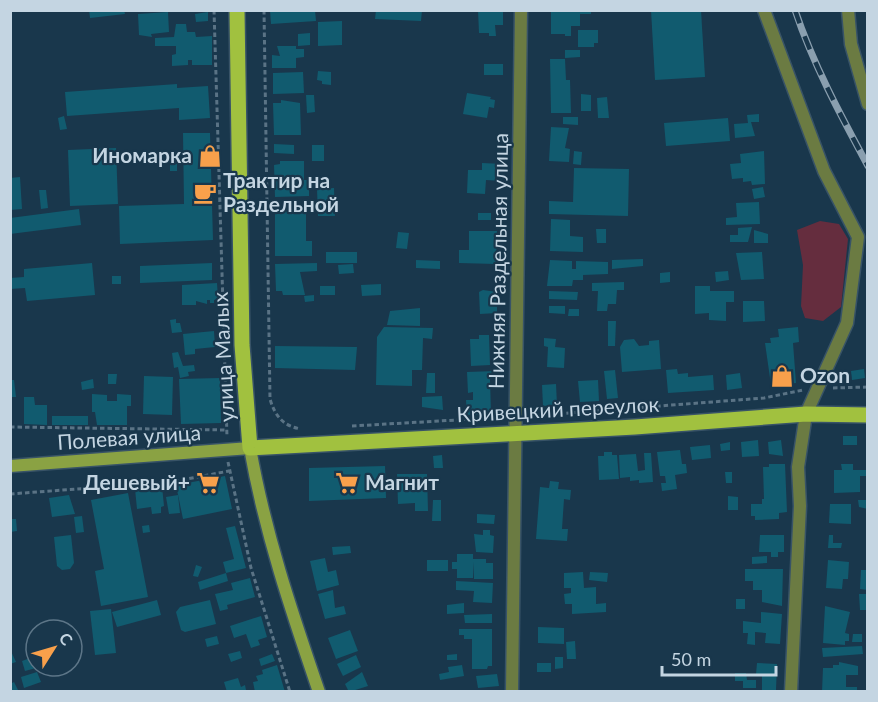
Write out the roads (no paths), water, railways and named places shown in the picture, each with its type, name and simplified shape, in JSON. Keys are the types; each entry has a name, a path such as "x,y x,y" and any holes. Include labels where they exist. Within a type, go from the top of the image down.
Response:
{"main road":[{"name":"улица Малых","path":"237,10 242,345 250,448"},
{"name":"Кривецкий переулок","path":"250,448 517,434 806,414 867,415"}],"street":[{"name":"Нижняя Раздельная улица","path":"512,692 521,10"},
{"path":"764,10 824,171 858,237 847,322 806,414 798,467 801,506 791,692"},
{"path":"848,10 851,44 867,104"},
{"name":"Полевая улица","path":"10,466 250,448"},
{"name":"улица Малых","path":"250,448 261,507 277,570 319,692"}],"railway":[{"path":"795,10 819,70 868,166"}],"place":[{"name":"Иномарка","path":"210,156"},
{"name":"Трактир на Раздельной","path":"205,193"},
{"name":"Ozon","path":"782,376"},
{"name":"Дешевый+","path":"208,483"},
{"name":"Магнит","path":"347,483"}]}
